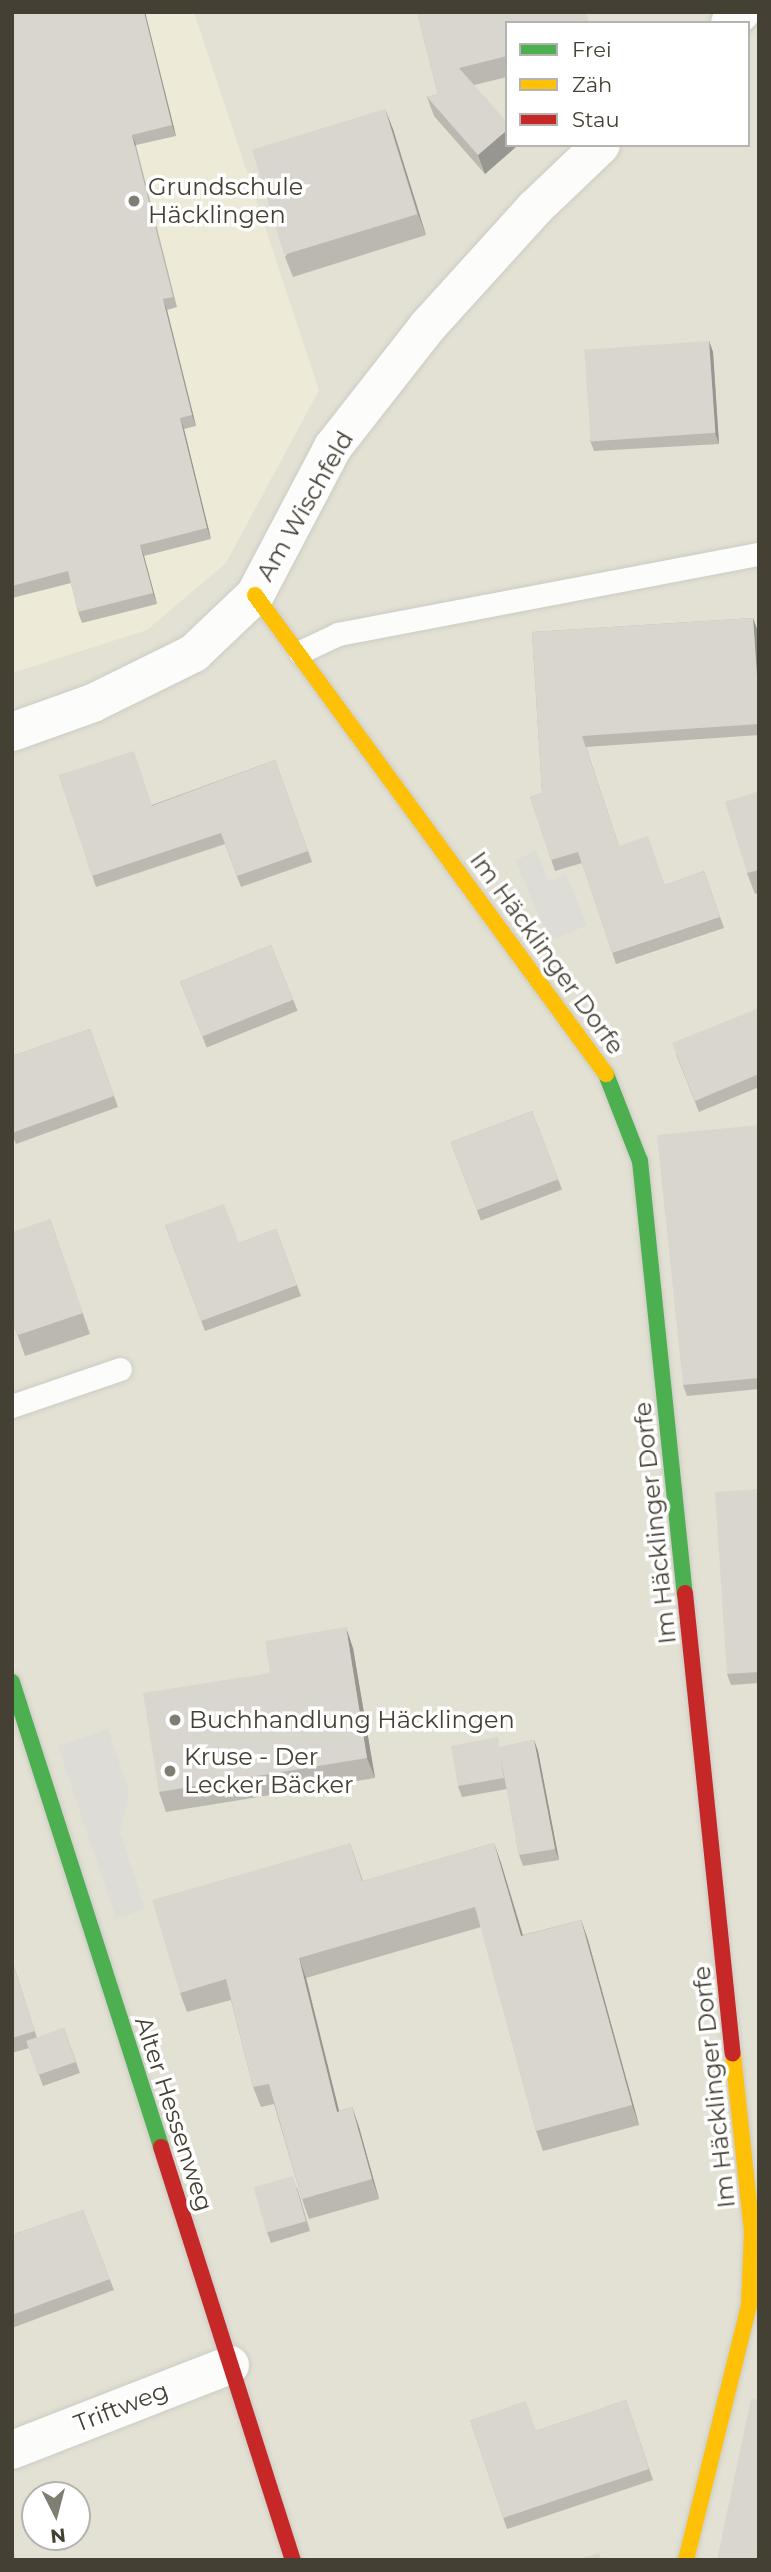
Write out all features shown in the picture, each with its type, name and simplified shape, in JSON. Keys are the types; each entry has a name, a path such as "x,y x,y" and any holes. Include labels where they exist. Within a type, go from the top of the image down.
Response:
{"street":[{"name":"Am Wischfeld","path":"12,732 93,703 194,653 255,595 333,447 428,326 535,208 599,147"},
{"name":"Im Häcklinger Dorfe","path":"255,595 614,1085 640,1161 752,2232 749,2306 687,2560"},
{"name":"Alter Hessenweg","path":"12,1682 20,1739 293,2560"},
{"name":"Triftweg","path":"12,2450 230,2365"}],"lane":[{"path":"299,652 338,634 759,554"},
{"path":"12,1406 120,1369"}],"shaded area":[{"path":"12,12 759,12 759,2560 12,2560"},
{"name":"Grundschule Häcklingen","path":"12,12 194,12 319,390 226,563 147,630 12,673"},
{"path":"536,851 549,882 566,875 587,925 550,941 515,860"},
{"path":"108,1729 129,1792 120,1833 145,1909 116,1918 58,1746"}],"building":[{"path":"12,12 144,12 172,125 132,135 173,297 163,299 192,415 180,418 207,528 140,545 153,593 78,612 68,571 12,586"},
{"path":"417,12 586,12 588,21 505,21 505,56 459,68 505,120 505,132 478,155 427,97 438,94"},
{"path":"385,109 417,214 284,255 252,150"},
{"path":"709,341 715,433 591,441 584,350"},
{"path":"753,618 759,724 582,736 619,846 648,836 665,885 704,871 720,917 612,953 578,852 551,860 530,797 542,793 532,632"},
{"path":"134,751 152,806 275,760 308,851 237,876 221,833 92,876 59,775"},
{"path":"759,791 759,870 747,873 725,802"},
{"path":"271,945 293,1000 202,1036 180,982"},
{"path":"759,1008 759,1074 695,1101 672,1043"},
{"path":"90,1029 114,1096 12,1133 12,1056"},
{"path":"532,1111 558,1179 477,1210 451,1142"},
{"path":"759,1125 759,1378 683,1385 657,1135"},
{"path":"224,1204 239,1243 276,1229 297,1285 201,1321 165,1225"},
{"path":"50,1219 83,1313 18,1335 12,1319 12,1232"},
{"path":"759,1489 759,1672 727,1674 715,1492"},
{"path":"346,1627 367,1758 159,1792 143,1693 270,1673 265,1641"},
{"path":"498,1737 499,1747 534,1740 555,1849 519,1855 500,1754 504,1778 458,1786 451,1746"},
{"path":"350,1843 362,1881 494,1843 521,1936 581,1920 632,2105 536,2131 475,1907 299,1958 337,2112 352,2107 372,2179 302,2199 269,2084 253,2087 226,1979 180,1993 152,1900"},
{"path":"12,1961 35,2031 12,2038"},
{"path":"64,2028 76,2062 38,2075 26,2041"},
{"path":"293,2176 306,2221 267,2232 254,2187"},
{"path":"83,2210 110,2279 12,2315 12,2235"},
{"path":"751,2399 759,2400 759,2560 717,2560"},
{"path":"626,2400 649,2469 503,2518 470,2420 526,2401 536,2431"},
{"path":"12,2547 17,2560 12,2560"},
{"path":"599,2553 601,2560 577,2560"}],"traffic: fast":[{"path":"606,1074 640,1161 685,1593"},
{"path":"12,1682 161,2147"}],"traffic: slow":[{"path":"255,595 606,1074"},
{"path":"686,2560 749,2306 752,2232 733,2054"}],"traffic: jam":[{"path":"685,1593 733,2054"},
{"path":"161,2147 293,2560"}],"place":[{"name":"Grundschule Häcklingen","path":"134,201"},
{"name":"Buchhandlung Häcklingen","path":"175,1720"},
{"name":"Kruse - Der Lecker Bäcker","path":"170,1771"}]}
